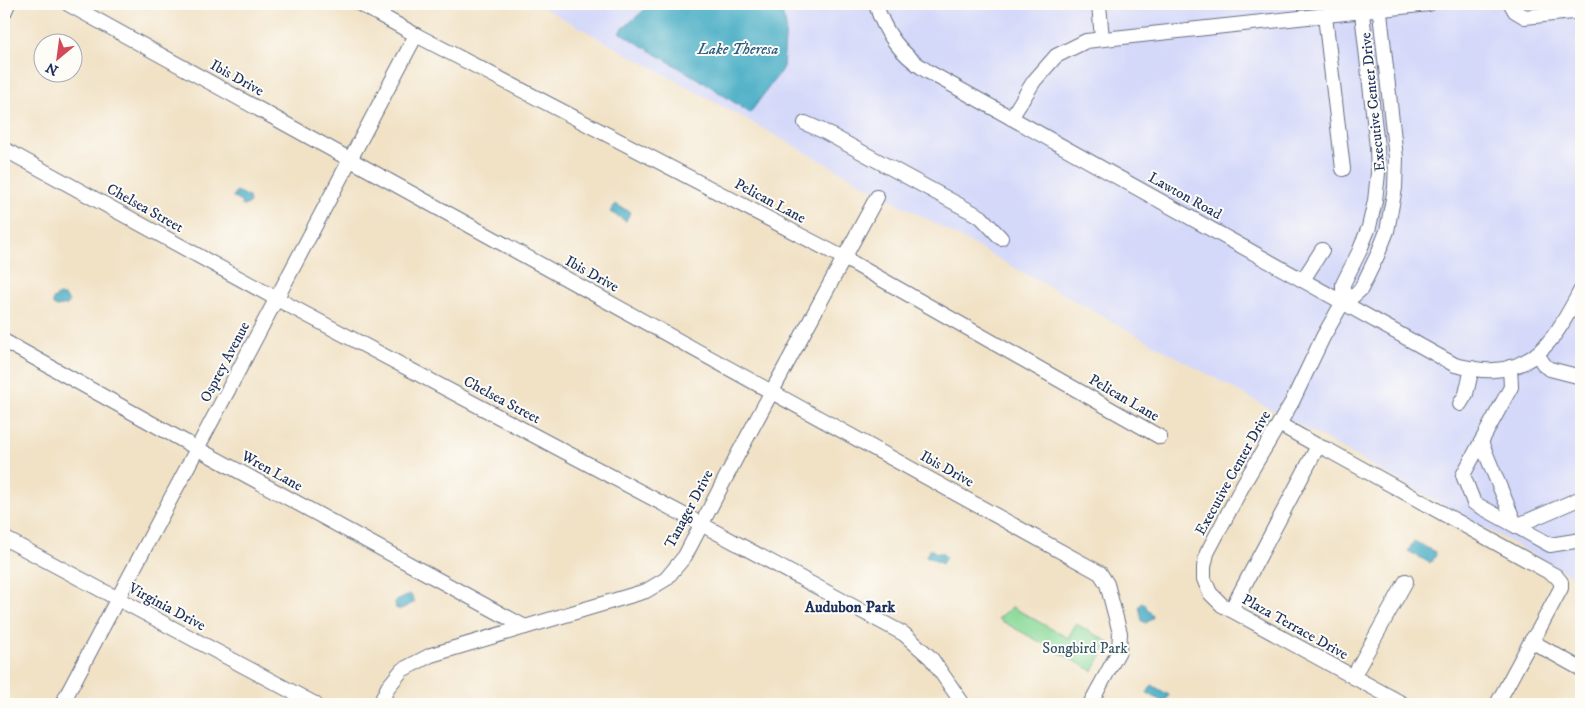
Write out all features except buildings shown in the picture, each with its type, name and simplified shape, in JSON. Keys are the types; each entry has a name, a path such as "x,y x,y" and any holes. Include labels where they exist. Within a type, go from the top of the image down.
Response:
{"street":[{"path":"4,13 8,4"},
{"name":"Ibis Drive","path":"68,4 1100,572 1107,584 1120,634 1119,652 1090,704"},
{"name":"Pelican Lane","path":"360,4 844,258 1160,437"},
{"name":"Lawton Road","path":"876,4 886,28 896,44 909,58 927,71 1456,365 1496,370 1510,368"},
{"path":"1099,4 1102,39"},
{"path":"1011,118 1034,81 1056,56 1086,41 1325,16 1361,8 1429,4"},
{"path":"1511,4 1515,11 1525,17 1581,10"},
{"name":"Executive Center Drive","path":"1207,553 1244,483 1297,393 1323,337 1343,302 1358,292 1369,274 1387,231 1397,168 1379,7"},
{"name":"Executive Center Drive","path":"1343,302 1342,289 1344,280 1359,252 1369,227 1378,173 1377,147 1361,8"},
{"path":"1325,16 1343,169"},
{"name":"Osprey Avenue","path":"62,704 416,35"},
{"path":"805,123 823,130 981,218 1002,238"},
{"name":"Chelsea Street","path":"4,149 277,299 904,634 931,658 962,704"},
{"name":"Tanager Drive","path":"380,704 388,688 402,670 431,655 646,591 666,579 685,556 700,524 877,197"},
{"path":"1302,280 1322,250"},
{"path":"1581,290 1554,336 1537,354 1510,368 1511,388 1463,475 1474,503 1550,544 1581,540"},
{"name":"Wren Lane","path":"4,341 525,627"},
{"path":"1537,354 1550,370 1581,377"},
{"path":"1460,404 1466,394 1472,368"},
{"path":"1279,424 1556,576 1561,582 1561,588 1497,704"},
{"path":"1481,442 1516,526"},
{"path":"1230,610 1318,446"},
{"path":"1516,526 1581,498"},
{"name":"Virginia Drive","path":"4,538 315,704"},
{"name":"Plaza Terrace Drive","path":"1207,553 1204,579 1210,593 1222,605 1403,704"},
{"path":"1353,677 1406,581"},
{"path":"1531,641 1581,669"}],"shaded area":[{"path":"537,4 1581,4 1581,581 1209,375"}],"green space":[{"name":"Songbird Park","path":"1012,607 1068,638 1076,624 1109,642 1093,671 998,619"}],"water":[{"name":"Lake Theresa","path":"651,4 779,4 786,25 783,68 750,113 708,85 619,32"},
{"path":"236,191 249,197 250,203 244,206 241,205 242,203 233,197"},
{"path":"615,204 630,212 626,221 610,212"},
{"path":"59,295 67,298 69,303 67,305 57,307 53,305 53,299"},
{"path":"1414,541 1435,552 1436,555 1432,562 1430,563 1408,551"},
{"path":"930,549 937,553 942,553 946,557 942,564 926,556"},
{"path":"410,594 415,602 399,610 398,608 396,609 395,602"},
{"path":"1144,603 1153,616 1146,623 1142,621 1139,606"},
{"path":"1152,685 1169,695 1165,703 1147,693"},
{"path":"715,701 749,704 675,704"}],"district":[{"name":"Audubon Park","path":"850,607"}]}
